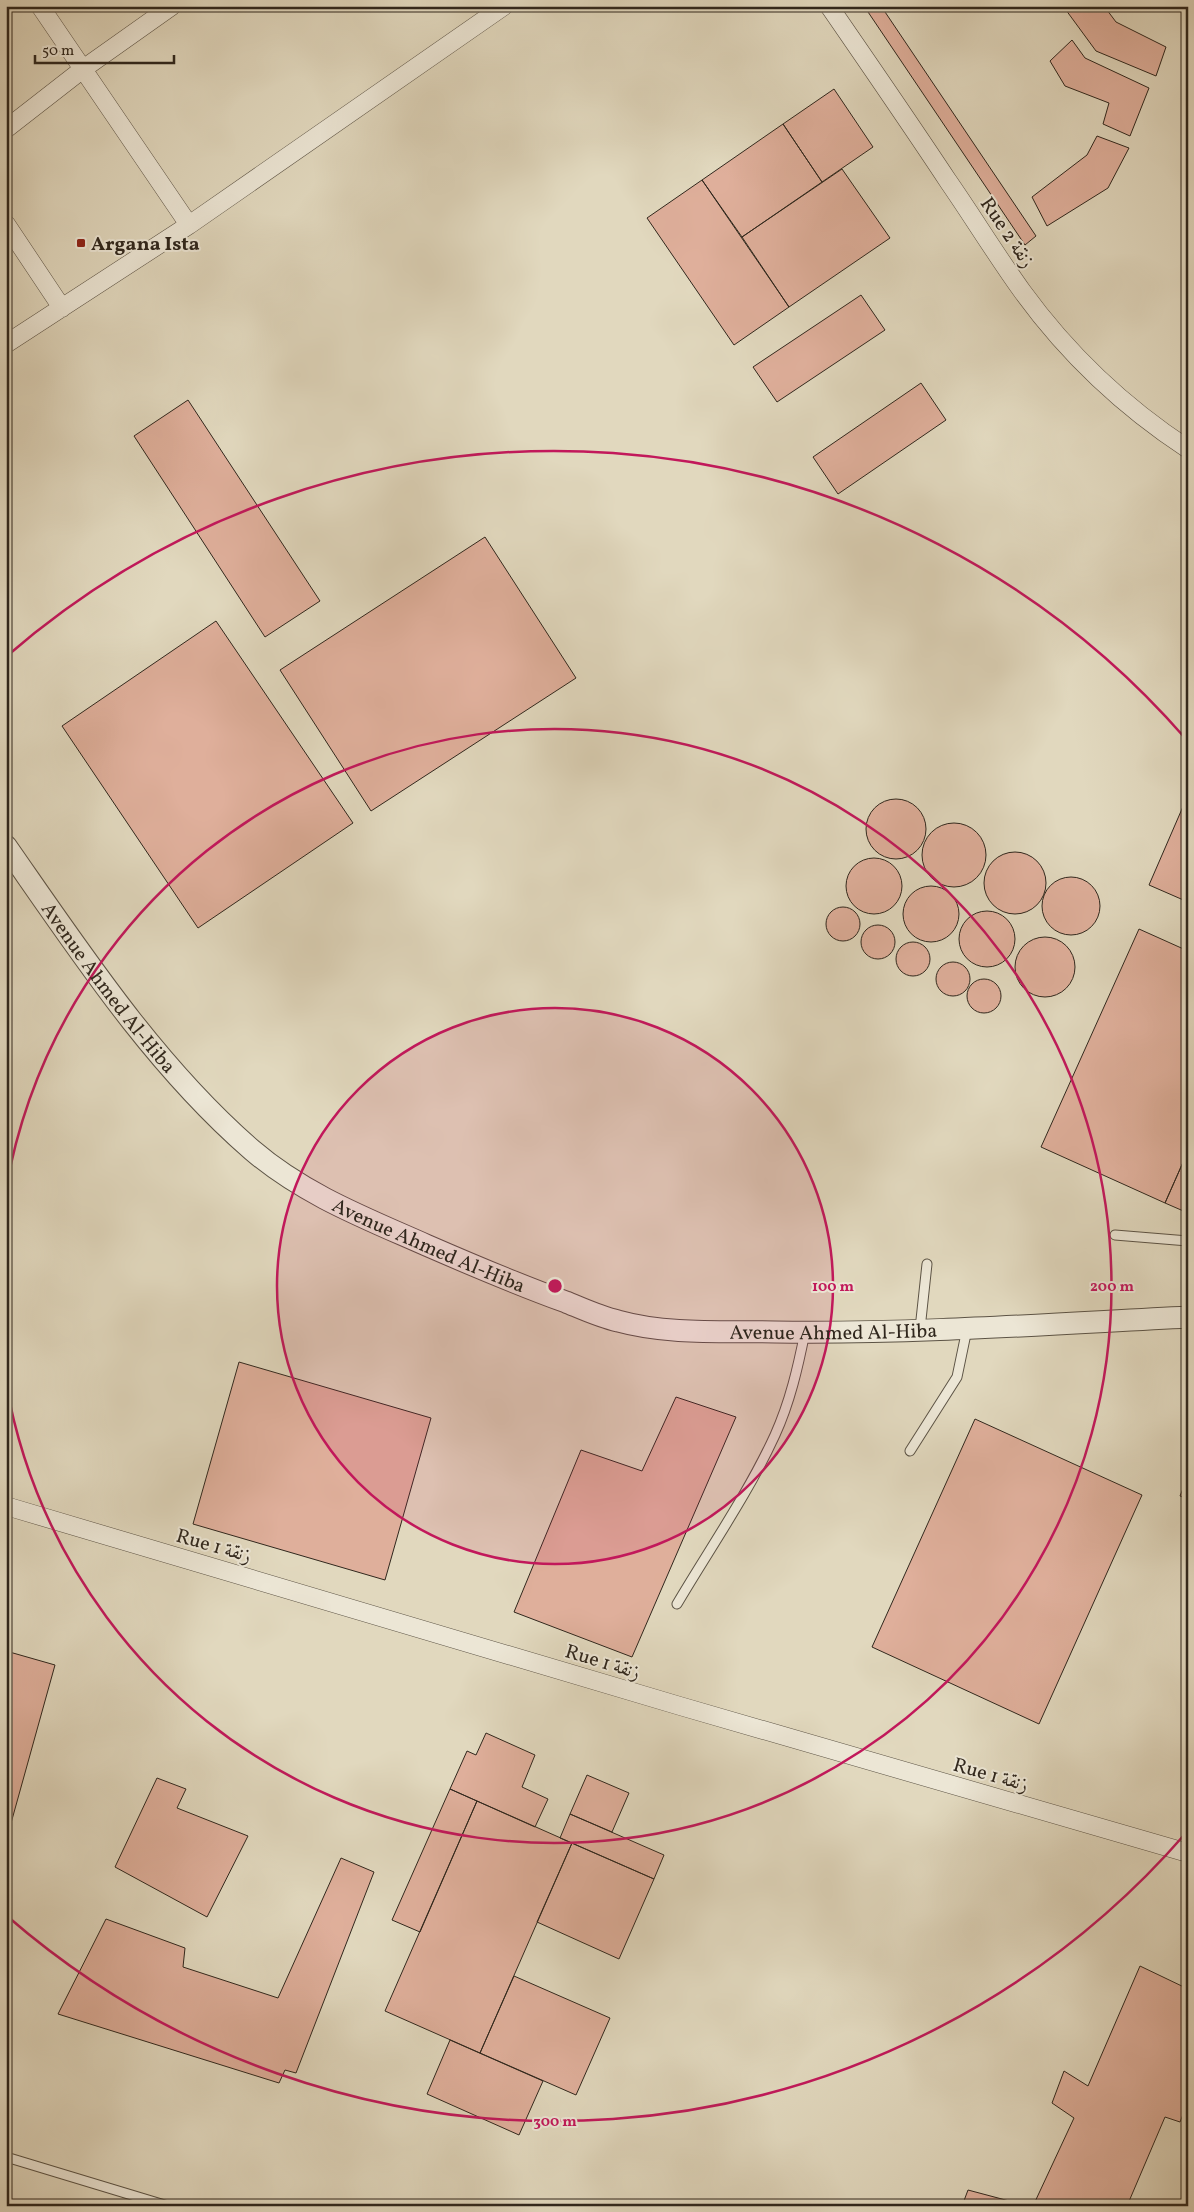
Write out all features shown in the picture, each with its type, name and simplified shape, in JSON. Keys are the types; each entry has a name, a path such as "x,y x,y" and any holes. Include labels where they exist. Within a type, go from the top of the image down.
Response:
{"street":[{"path":"40,6 189,225"},
{"path":"6,129 83,69 172,6"},
{"path":"6,344 189,225 504,6"},
{"name":"Rue 2 زنقة","path":"829,6 998,256 1048,325 1073,354 1115,393 1167,435 1188,449"},
{"path":"6,224 62,308"},
{"name":"Avenue Ahmed Al-Hiba","path":"6,846 113,996 166,1061 226,1126 255,1153 308,1191 440,1251 546,1295 618,1322 674,1331 805,1332 920,1330 1188,1317"},
{"name":"Rue 1 زنقة","path":"6,1506 680,1706 1188,1852"}],"lane":[{"path":"1115,1235 1188,1241"},
{"path":"920,1330 927,1264"},
{"path":"910,1451 957,1377 967,1328"},
{"path":"677,1604 746,1490 775,1435 795,1379 805,1332"},
{"path":"6,2157 168,2206"}],"building":[{"path":"864,6 881,6 1036,236 1025,245"},
{"path":"1063,6 1104,6 1116,22 1166,47 1156,76 1096,51"},
{"path":"1072,40 1085,58 1149,88 1130,136 1103,124 1109,103 1065,86 1050,61"},
{"path":"834,89 873,147 822,182 783,124"},
{"path":"783,124 822,182 742,237 702,180"},
{"path":"1097,136 1129,148 1108,188 1047,226 1032,197 1087,155"},
{"path":"842,169 890,238 789,307 742,237"},
{"path":"702,180 789,307 734,345 647,218"},
{"path":"861,295 885,330 777,402 753,367"},
{"path":"921,383 946,420 838,494 813,457"},
{"path":"188,400 320,601 265,637 134,436"},
{"path":"485,537 576,678 371,811 280,670"},
{"path":"216,621 353,823 198,928 62,726"},
{"path":"1188,795 1188,902 1149,885"},
{"path":"896,799 913,804 921,812 926,829 921,846 913,854 896,859 879,854 871,846 866,829 871,812 879,804"},
{"path":"954,823 966,825 977,832 984,843 986,855 984,867 977,878 966,885 954,887 942,885 931,878 924,867 922,855 924,843 931,832 942,825"},
{"path":"1015,852 1032,857 1037,861 1041,866 1046,883 1041,900 1037,905 1032,909 1015,914 998,909 993,905 989,900 984,883 989,866 993,861 998,857"},
{"path":"874,858 885,860 894,866 900,875 902,886 900,897 894,906 885,912 874,914 863,912 854,906 848,897 846,886 848,875 854,866 863,860"},
{"path":"1065,877 1077,877 1092,885 1100,900 1100,912 1092,927 1077,935 1065,935 1050,927 1042,912 1042,900 1050,885"},
{"path":"931,886 942,888 951,894 957,903 959,914 957,925 951,934 942,940 931,942 920,940 911,934 905,925 903,914 905,903 911,894 920,888"},
{"path":"843,907 855,912 860,924 855,936 843,941 831,936 826,924 831,912"},
{"path":"987,911 998,913 1007,919 1013,928 1015,939 1013,950 1007,959 998,965 987,967 976,965 967,959 961,950 959,939 961,928 967,919 976,913"},
{"path":"878,925 890,930 895,942 890,954 878,959 866,954 861,942 866,930"},
{"path":"1139,929 1188,951 1188,1151 1165,1203 1041,1147"},
{"path":"1045,937 1062,942 1070,950 1075,967 1070,984 1062,992 1045,997 1028,992 1020,984 1015,967 1020,950 1028,942"},
{"path":"913,942 925,947 930,959 925,971 913,976 901,971 896,959 901,947"},
{"path":"953,962 965,967 970,979 965,991 953,996 941,991 936,979 941,967"},
{"path":"984,979 996,984 1001,996 996,1008 984,1013 972,1008 967,996 972,984"},
{"path":"1188,1151 1188,1213 1165,1203"},
{"path":"239,1362 431,1418 385,1580 193,1524"},
{"path":"676,1397 736,1417 632,1657 514,1612 581,1450 642,1471"},
{"path":"975,1419 1142,1495 1039,1724 872,1647"},
{"path":"1188,1476 1188,1499 1180,1496"},
{"path":"6,1651 55,1665 8,1834 6,1833"},
{"path":"486,1733 535,1755 522,1787 548,1799 535,1827 450,1789 467,1751 476,1755"},
{"path":"587,1775 629,1793 612,1832 570,1814"},
{"path":"157,1778 186,1789 177,1808 248,1836 207,1917 115,1867"},
{"path":"450,1789 477,1801 420,1932 392,1920"},
{"path":"477,1801 572,1843 480,2053 385,2011"},
{"path":"570,1814 664,1855 654,1879 560,1838"},
{"path":"572,1843 654,1879 619,1959 537,1922"},
{"path":"341,1858 374,1872 296,2073 285,2070 279,2083 58,2014 106,1919 185,1948 183,1967 278,1998"},
{"path":"1140,1966 1188,1989 1188,2102 1180,2122 1165,2117 1127,2206 1033,2206 1074,2118 1052,2103 1064,2071 1088,2086"},
{"path":"514,1976 610,2018 576,2095 480,2053"},
{"path":"450,2040 543,2081 519,2135 427,2094"},
{"path":"968,2190 1028,2206 962,2206"}],"place":[{"name":"Argana Ista","path":"81,243"}]}
